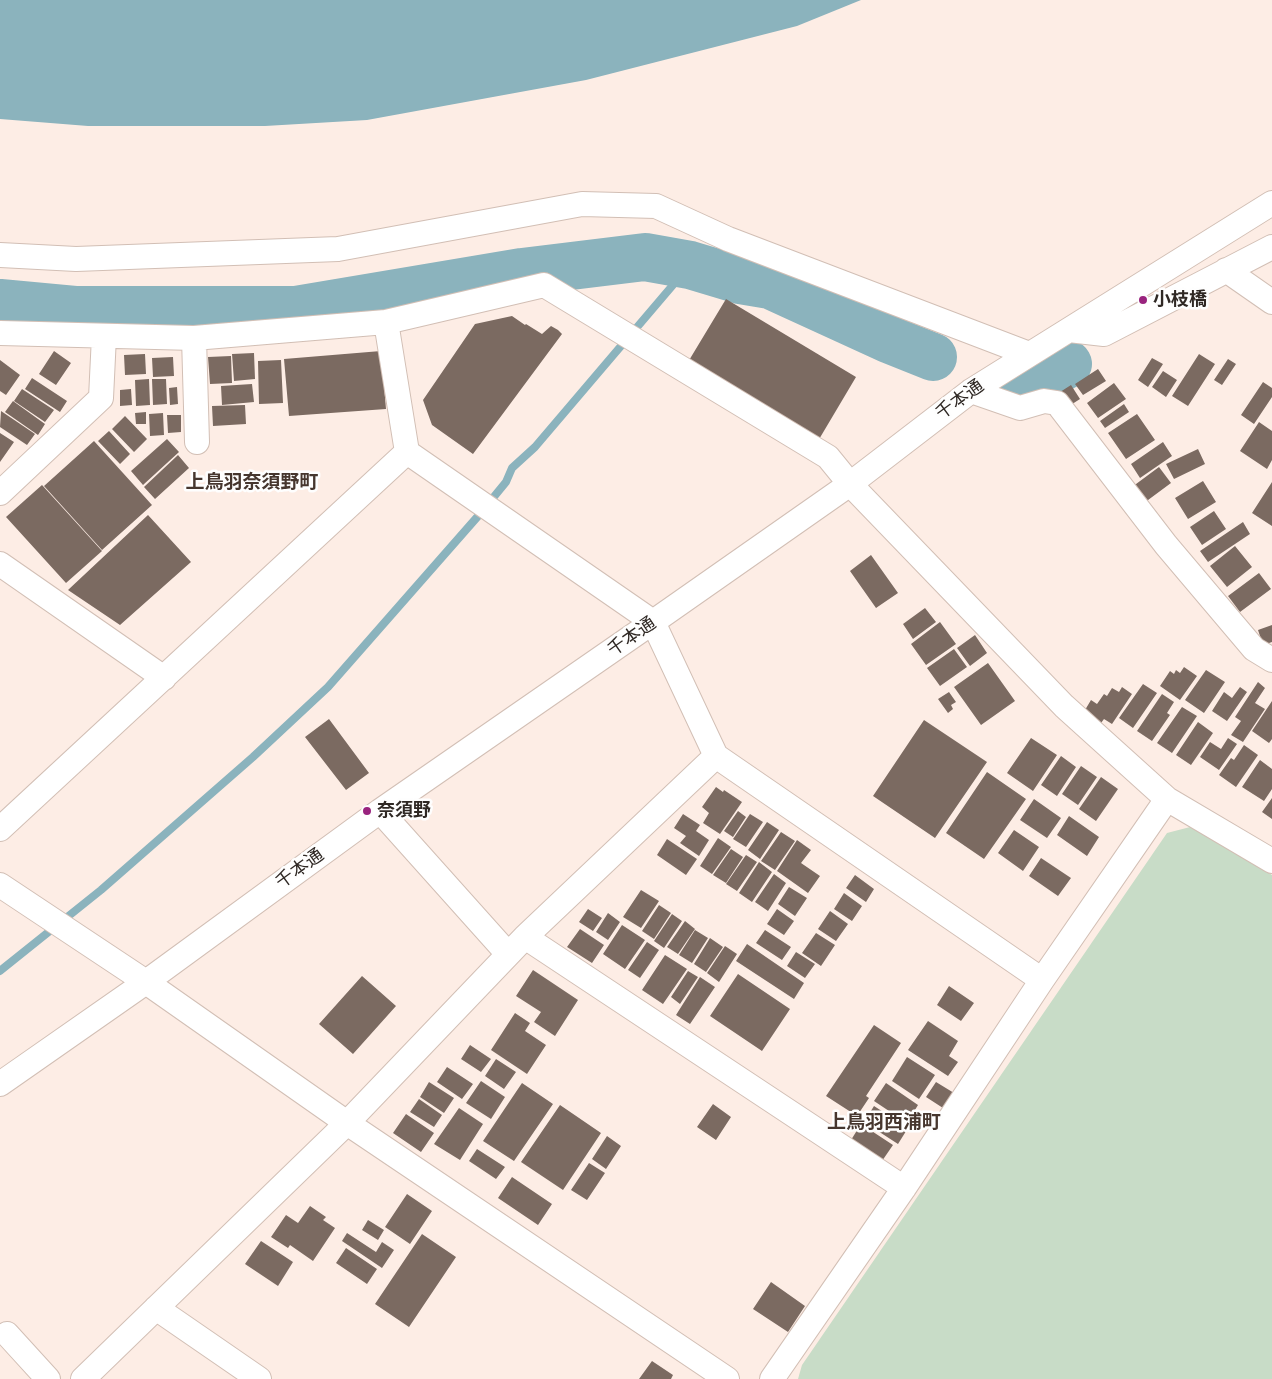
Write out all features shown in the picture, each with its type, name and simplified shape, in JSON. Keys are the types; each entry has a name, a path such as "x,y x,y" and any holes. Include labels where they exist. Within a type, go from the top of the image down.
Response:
{"street":[{"name":"千本通","path":"0,1084 146,982 380,811 850,484 971,391 1272,203"},
{"path":"0,255 76,260 338,248 582,204 656,206 728,239 1030,354"},
{"path":"1069,330 1104,334 1272,247"},
{"path":"1226,270 1272,302"},
{"path":"0,333 194,338 386,322 544,285 828,457 850,484 1064,706 1167,799 1272,860"},
{"path":"386,322 407,452 653,622 716,756 1042,980"},
{"path":"0,493 101,398 104,336"},
{"path":"194,338 197,442"},
{"path":"971,391 1020,408 1044,401 1057,403 1166,545 1254,649 1272,660"},
{"path":"0,829 407,452"},
{"path":"0,564 164,678"},
{"path":"83,1379 347,1123 525,937 716,756"},
{"path":"772,1379 904,1188 1042,980 1167,799"},
{"path":"380,811 508,954"},
{"path":"0,885 146,982 347,1123 727,1379"},
{"path":"525,937 904,1188"},
{"path":"156,1308 259,1379"},
{"path":"7,1334 48,1379"}],"green space":[{"path":"1194,826 1272,875 1272,1379 798,1379 802,1365 1167,833"}],"water":[{"path":"0,0 861,0 797,26 586,80 367,120 265,126 88,126 0,119"}],"building":[{"path":"726,299 856,377 818,441 688,362"},
{"path":"512,316 542,334 551,326 562,334 473,454 432,425 423,400 475,324"},
{"path":"54,351 71,363 56,385 39,374"},
{"path":"381,351 386,409 289,416 284,359"},
{"path":"254,353 255,379 234,381 232,354"},
{"path":"145,354 146,374 125,375 124,355"},
{"path":"1199,354 1215,364 1188,406 1172,396"},
{"path":"231,356 232,383 210,384 208,357"},
{"path":"173,357 174,376 153,377 152,358"},
{"path":"1152,358 1163,364 1148,387 1138,380"},
{"path":"1228,359 1236,364 1222,385 1214,380"},
{"path":"0,360 20,375 6,395 0,391"},
{"path":"281,360 283,403 259,404 258,361"},
{"path":"1098,369 1106,381 1083,395 1075,384"},
{"path":"1163,371 1177,380 1166,397 1152,387"},
{"path":"32,378 67,401 60,412 25,389"},
{"path":"149,379 150,405 136,406 135,380"},
{"path":"152,379 166,379 167,404 153,405"},
{"path":"1263,382 1272,388 1272,397 1254,424 1241,415"},
{"path":"1114,383 1126,399 1098,418 1087,403"},
{"path":"252,384 254,402 222,405 221,386"},
{"path":"1071,385 1080,399 1066,408 1057,394"},
{"path":"177,387 178,404 170,405 169,388"},
{"path":"22,389 54,410 45,422 14,401"},
{"path":"131,389 132,405 120,406 120,390"},
{"path":"13,401 45,424 38,435 5,412"},
{"path":"1124,404 1129,412 1105,428 1100,421"},
{"path":"245,405 246,424 213,426 212,406"},
{"path":"1,411 35,434 27,445 0,427"},
{"path":"146,412 146,424 136,424 135,413"},
{"path":"163,413 164,435 150,436 149,414"},
{"path":"1137,414 1155,440 1126,459 1108,433"},
{"path":"167,415 181,415 181,432 168,433"},
{"path":"125,416 147,439 134,452 112,429"},
{"path":"1259,422 1272,431 1272,460 1267,469 1240,451"},
{"path":"109,431 130,454 120,464 98,441"},
{"path":"0,433 14,442 0,462"},
{"path":"167,439 179,452 143,485 131,471"},
{"path":"94,441 152,505 102,550 44,486"},
{"path":"1163,442 1172,456 1140,478 1131,464"},
{"path":"1198,449 1205,464 1174,479 1166,464"},
{"path":"178,455 189,468 155,499 144,487"},
{"path":"1159,467 1171,483 1144,503 1132,487"},
{"path":"1203,481 1216,502 1188,519 1175,498"},
{"path":"1272,482 1272,526 1252,513"},
{"path":"42,485 102,551 66,583 6,517"},
{"path":"1214,511 1226,529 1202,545 1190,527"},
{"path":"148,515 191,562 120,625 68,590"},
{"path":"1243,522 1250,534 1208,562 1200,551"},
{"path":"1235,546 1252,567 1227,587 1210,566"},
{"path":"871,555 898,593 876,608 850,571"},
{"path":"1259,573 1271,589 1240,612 1228,596"},
{"path":"925,608 936,622 913,639 903,624"},
{"path":"940,622 956,644 926,665 911,644"},
{"path":"1272,625 1272,642 1263,645 1258,630"},
{"path":"975,635 987,653 970,666 957,648"},
{"path":"954,649 967,667 940,686 927,668"},
{"path":"988,663 1015,701 981,725 954,687"},
{"path":"1184,667 1197,676 1180,700 1160,686 1170,671 1174,674 1176,670 1180,673"},
{"path":"1206,670 1225,682 1204,713 1185,700"},
{"path":"1258,682 1265,688 1255,703 1265,709 1243,742 1231,735 1241,721 1235,717"},
{"path":"1143,684 1157,693 1133,728 1119,718"},
{"path":"1122,687 1132,694 1112,724 1104,719 1101,723 1095,718 1082,715 1091,700 1097,704 1104,694 1107,696 1112,688 1119,692"},
{"path":"1240,687 1247,692 1227,721 1212,711 1224,692 1232,698"},
{"path":"949,692 956,702 951,705 953,709 948,713 938,699"},
{"path":"1162,694 1174,702 1167,713 1170,715 1152,741 1137,731"},
{"path":"1272,701 1272,739 1269,743 1252,731"},
{"path":"1182,707 1197,716 1172,753 1157,743"},
{"path":"329,719 369,773 346,790 305,737"},
{"path":"924,720 987,762 935,838 873,796"},
{"path":"1198,722 1213,733 1191,765 1176,755"},
{"path":"1031,738 1057,755 1033,791 1007,773"},
{"path":"1228,738 1237,744 1219,770 1200,757 1210,742 1221,749"},
{"path":"1244,745 1258,755 1236,787 1219,775 1231,758 1234,760"},
{"path":"1061,756 1076,767 1057,796 1041,785"},
{"path":"1260,760 1272,769 1272,789 1264,801 1242,787"},
{"path":"1081,766 1097,777 1078,805 1062,794"},
{"path":"987,772 1026,799 984,859 946,833"},
{"path":"1101,777 1118,789 1096,821 1079,809"},
{"path":"716,787 742,802 720,834 703,823 709,813 702,807"},
{"path":"1272,798 1272,819 1262,812"},
{"path":"1034,799 1061,818 1047,838 1020,820"},
{"path":"738,811 746,817 733,837 724,831"},
{"path":"683,814 700,825 696,831 709,840 699,856 680,843 686,836 674,828"},
{"path":"750,814 763,822 746,847 733,839"},
{"path":"1069,816 1099,837 1087,856 1057,835"},
{"path":"767,822 779,830 760,859 748,850"},
{"path":"1014,830 1039,847 1023,871 998,853"},
{"path":"781,832 795,841 775,870 761,861"},
{"path":"718,838 731,847 712,874 700,866"},
{"path":"667,839 697,859 686,875 657,855"},
{"path":"797,840 811,850 801,863 820,876 808,893 777,871"},
{"path":"731,849 743,857 726,883 713,875"},
{"path":"746,855 757,862 737,891 726,884"},
{"path":"1041,858 1071,878 1058,896 1029,876"},
{"path":"759,862 772,872 752,902 739,893"},
{"path":"774,874 786,883 768,911 755,902"},
{"path":"855,875 874,889 866,902 846,888"},
{"path":"789,887 807,898 795,916 778,904"},
{"path":"641,890 659,901 641,928 623,917"},
{"path":"844,893 862,906 852,921 834,909"},
{"path":"659,905 671,913 654,939 642,931"},
{"path":"588,909 602,918 593,931 579,922"},
{"path":"777,909 794,921 784,935 767,924"},
{"path":"830,911 848,924 836,941 818,929"},
{"path":"608,913 620,922 608,940 596,932"},
{"path":"672,914 682,921 664,948 654,941"},
{"path":"685,921 695,929 678,954 667,947"},
{"path":"622,925 645,940 625,969 603,954"},
{"path":"580,929 604,945 592,963 567,947"},
{"path":"695,930 708,938 692,963 679,955"},
{"path":"765,930 791,947 782,960 756,943"},
{"path":"816,933 835,945 821,966 802,953"},
{"path":"710,938 723,947 706,972 694,964"},
{"path":"647,942 659,950 640,978 628,970"},
{"path":"747,944 804,983 794,999 736,961"},
{"path":"725,946 737,954 719,982 707,973"},
{"path":"796,952 815,964 805,978 787,966"},
{"path":"665,955 687,969 663,1004 642,990"},
{"path":"533,970 578,1000 555,1036 534,1022 541,1012 516,996"},
{"path":"688,971 698,977 680,1004 671,997"},
{"path":"738,974 790,1009 762,1051 710,1016"},
{"path":"362,976 396,1006 353,1054 319,1024"},
{"path":"700,977 715,987 690,1024 676,1015"},
{"path":"949,986 974,1003 961,1021 937,1005"},
{"path":"515,1013 530,1023 525,1031 546,1045 527,1074 491,1050"},
{"path":"928,1021 958,1041 949,1056 958,1062 948,1076 908,1050"},
{"path":"874,1025 901,1043 866,1096 869,1098 857,1116 826,1096"},
{"path":"470,1045 491,1059 481,1072 461,1059"},
{"path":"907,1057 935,1075 919,1099 892,1081"},
{"path":"496,1059 516,1072 504,1089 485,1076"},
{"path":"447,1067 473,1084 462,1099 437,1082"},
{"path":"481,1081 505,1097 491,1119 466,1103"},
{"path":"429,1082 454,1098 444,1113 420,1097"},
{"path":"936,1082 954,1093 943,1108 926,1097"},
{"path":"522,1083 553,1104 514,1161 483,1141"},
{"path":"886,1083 918,1105 907,1123 874,1101"},
{"path":"419,1099 442,1115 434,1127 410,1112"},
{"path":"713,1104 731,1117 716,1140 697,1127"},
{"path":"560,1105 601,1133 563,1190 521,1162"},
{"path":"874,1106 908,1128 898,1144 864,1122"},
{"path":"459,1108 483,1124 460,1160 434,1144"},
{"path":"406,1114 434,1133 421,1152 393,1133"},
{"path":"861,1124 893,1145 882,1161 851,1140"},
{"path":"607,1136 621,1146 606,1169 592,1159"},
{"path":"477,1149 505,1167 496,1179 469,1161"},
{"path":"589,1163 605,1173 587,1200 571,1190"},
{"path":"512,1177 552,1204 538,1225 498,1198"},
{"path":"407,1194 432,1211 410,1244 385,1227"},
{"path":"310,1206 326,1217 323,1220 335,1228 313,1261 290,1245 288,1248 271,1237 286,1215 298,1223"},
{"path":"368,1220 384,1230 378,1240 362,1230"},
{"path":"347,1233 376,1252 382,1242 394,1250 382,1268 342,1241"},
{"path":"422,1234 456,1257 409,1327 375,1304"},
{"path":"261,1241 293,1262 278,1286 245,1264"},
{"path":"346,1248 377,1269 367,1284 336,1263"},
{"path":"771,1282 805,1306 788,1332 753,1309"},
{"path":"652,1361 673,1375 671,1379 639,1379"}],"waterway":[{"path":"0,303 75,310 296,310 522,272 645,257 690,265 740,280 770,285 888,339 933,357"},
{"path":"0,971 101,890 253,757 328,687 479,515 506,482 512,468 535,447 690,265"},
{"path":"1024,389 1068,364"}],"place":[{"name":"小枝橋","path":"1143,300"},
{"name":"奈須野","path":"367,811"}],"district":[{"name":"上鳥羽奈須野町","path":"252,483"},
{"name":"上鳥羽西浦町","path":"884,1123"}]}
